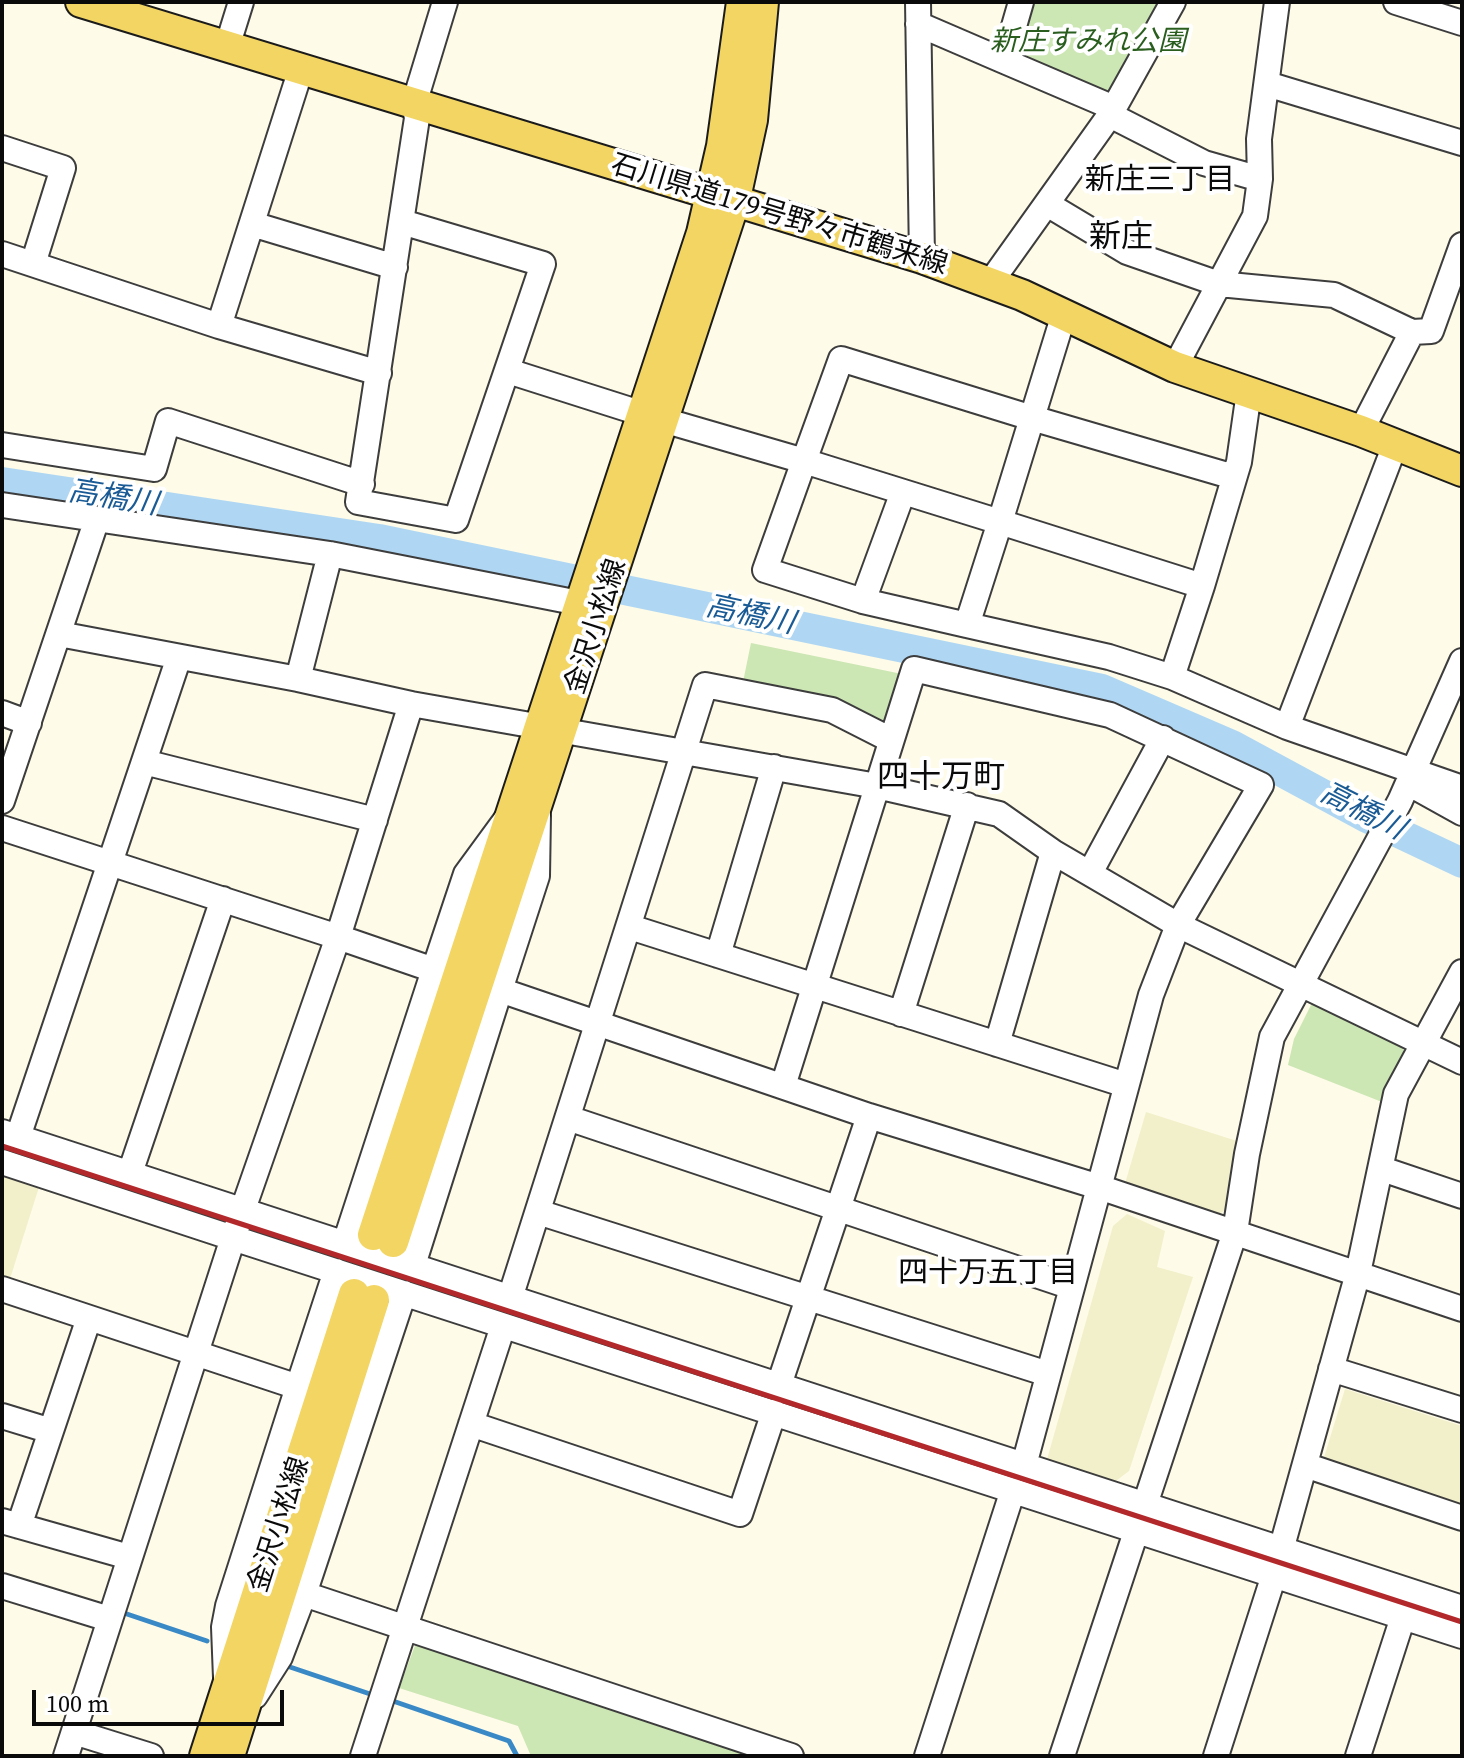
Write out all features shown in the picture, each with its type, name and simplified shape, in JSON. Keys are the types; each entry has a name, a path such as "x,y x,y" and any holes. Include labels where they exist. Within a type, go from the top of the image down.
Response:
{"main road":[{"name":"金沢小松線","path":"723,199 742,2"},
{"name":"金沢小松線","path":"370,1240 526,808 588,603 602,573 723,199 752,120 763,2"},
{"name":"石川県道179号野々市鶴来線","path":"90,3 922,258 1064,314 1175,367 1361,431 1462,471"},
{"name":"金沢小松線","path":"229,1756 234,1703 355,1289"},
{"name":"金沢小松線","path":"205,1756 234,1703"}],"street":[{"path":"227,47 241,2"},
{"path":"1004,61 1021,2"},
{"path":"990,283 1112,112 1173,2"},
{"path":"1175,367 1255,216 1260,179 1259,139 1277,2"},
{"path":"1396,2 1462,23"},
{"path":"402,222 543,264 456,520 358,502 417,118 414,104 439,4"},
{"path":"918,13 1004,61 1112,112 1204,163 1260,179"},
{"path":"918,13 922,258"},
{"path":"219,326 301,69"},
{"path":"1267,84 1462,143"},
{"path":"2,148 63,168 33,264"},
{"path":"1047,204 1127,252 1219,284 1334,295 1412,332 1431,331 1460,257"},
{"path":"252,224 395,267"},
{"path":"2,254 219,326 379,373"},
{"path":"967,625 1064,314"},
{"path":"1361,431 1412,332"},
{"path":"1234,477 841,359 765,570 863,601 1109,657 1172,677 1287,727 1391,765 1411,786 1462,813"},
{"path":"508,371 1202,586"},
{"path":"1172,677 1234,477 1249,392"},
{"path":"2,445 154,469 168,421 362,484"},
{"path":"1287,727 1395,445"},
{"path":"863,601 903,492"},
{"path":"2,505 330,554 588,603"},
{"path":"2,801 97,519"},
{"path":"298,679 330,554"},
{"path":"59,634 298,679 411,704 877,786 999,814 1053,852 1091,871 1178,925 1462,1062"},
{"path":"179,657 109,863 10,1135 242,1209 370,1240 413,1265 510,1298 1462,1608"},
{"path":"1062,1756 1235,1232 1247,1154 1272,1037 1411,786 1462,661"},
{"path":"783,1086 914,669 1110,715 1261,785 1178,925 1151,995 1024,1465"},
{"path":"510,1298 705,685 832,710 891,740"},
{"path":"66,1756 242,1209 338,937 411,704"},
{"path":"2,713 29,723"},
{"path":"1091,871 1163,738"},
{"path":"144,762 375,820"},
{"path":"718,955 774,767"},
{"path":"1411,786 1462,788"},
{"path":"1411,786 1429,786 1462,799"},
{"path":"901,1014 967,805"},
{"path":"370,1240 434,970 466,874 526,808"},
{"path":"413,1265 537,876 526,808"},
{"path":"2,828 434,970"},
{"path":"997,1044 1053,852"},
{"path":"130,1173 223,899"},
{"path":"630,927 1126,1085"},
{"path":"1281,1550 1358,1273 1396,1094 1462,972"},
{"path":"500,990 869,1116 1099,1187 1462,1309"},
{"path":"779,1385 869,1116"},
{"path":"568,1118 1072,1287"},
{"path":"2,1162 233,1238 355,1289 404,1293 1462,1636"},
{"path":"1382,1169 1462,1196"},
{"path":"538,1212 1048,1374"},
{"path":"2,1289 298,1387"},
{"path":"234,1703 224,1627 228,1606 298,1387 355,1289"},
{"path":"234,1703 280,1657 304,1594 404,1293"},
{"path":"89,1318 51,1431 11,1524 129,1557"},
{"path":"363,1756 503,1326"},
{"path":"1331,1369 1462,1410"},
{"path":"471,1424 740,1514 774,1412"},
{"path":"2,1416 51,1431"},
{"path":"1305,1465 1462,1518"},
{"path":"927,1756 1013,1490"},
{"path":"1216,1756 1274,1575"},
{"path":"4,1592 111,1612"},
{"path":"304,1594 791,1756"},
{"path":"1358,1756 1403,1617"},
{"path":"74,1732 151,1756"}],"shaded area":[{"path":"1146,1112 1240,1142 1227,1209 1214,1217 1124,1187"},
{"path":"2,1174 39,1187 9,1282 2,1280"},
{"path":"1127,1214 1165,1231 1157,1267 1193,1277 1129,1471 1112,1484 1046,1463 1113,1226"},
{"path":"1345,1389 1462,1426 1462,1511 1322,1464"}],"green space":[{"name":"新庄すみれ公園","path":"1033,2 1159,2 1106,96 1015,57"},
{"path":"751,643 902,674 886,726 743,682"},
{"path":"1312,1003 1402,1046 1405,1055 1393,1073 1382,1102 1288,1065 1294,1039"},
{"path":"416,1643 750,1756 531,1756 518,1726 399,1688"}],"waterway":[{"name":"高橋川","path":"2,482 379,539 1102,689 1232,745 1367,818 1462,863"},
{"path":"121,1612 207,1641"},
{"path":"290,1667 376,1696"},
{"path":"390,1700 509,1741 517,1756"}],"railway":[{"path":"2,1146 1462,1622"}],"district":[{"name":"新庄三丁目","path":"1160,181"},
{"name":"新庄","path":"1121,239"},
{"name":"四十万町","path":"941,779"},
{"name":"四十万五丁目","path":"988,1274"}]}
